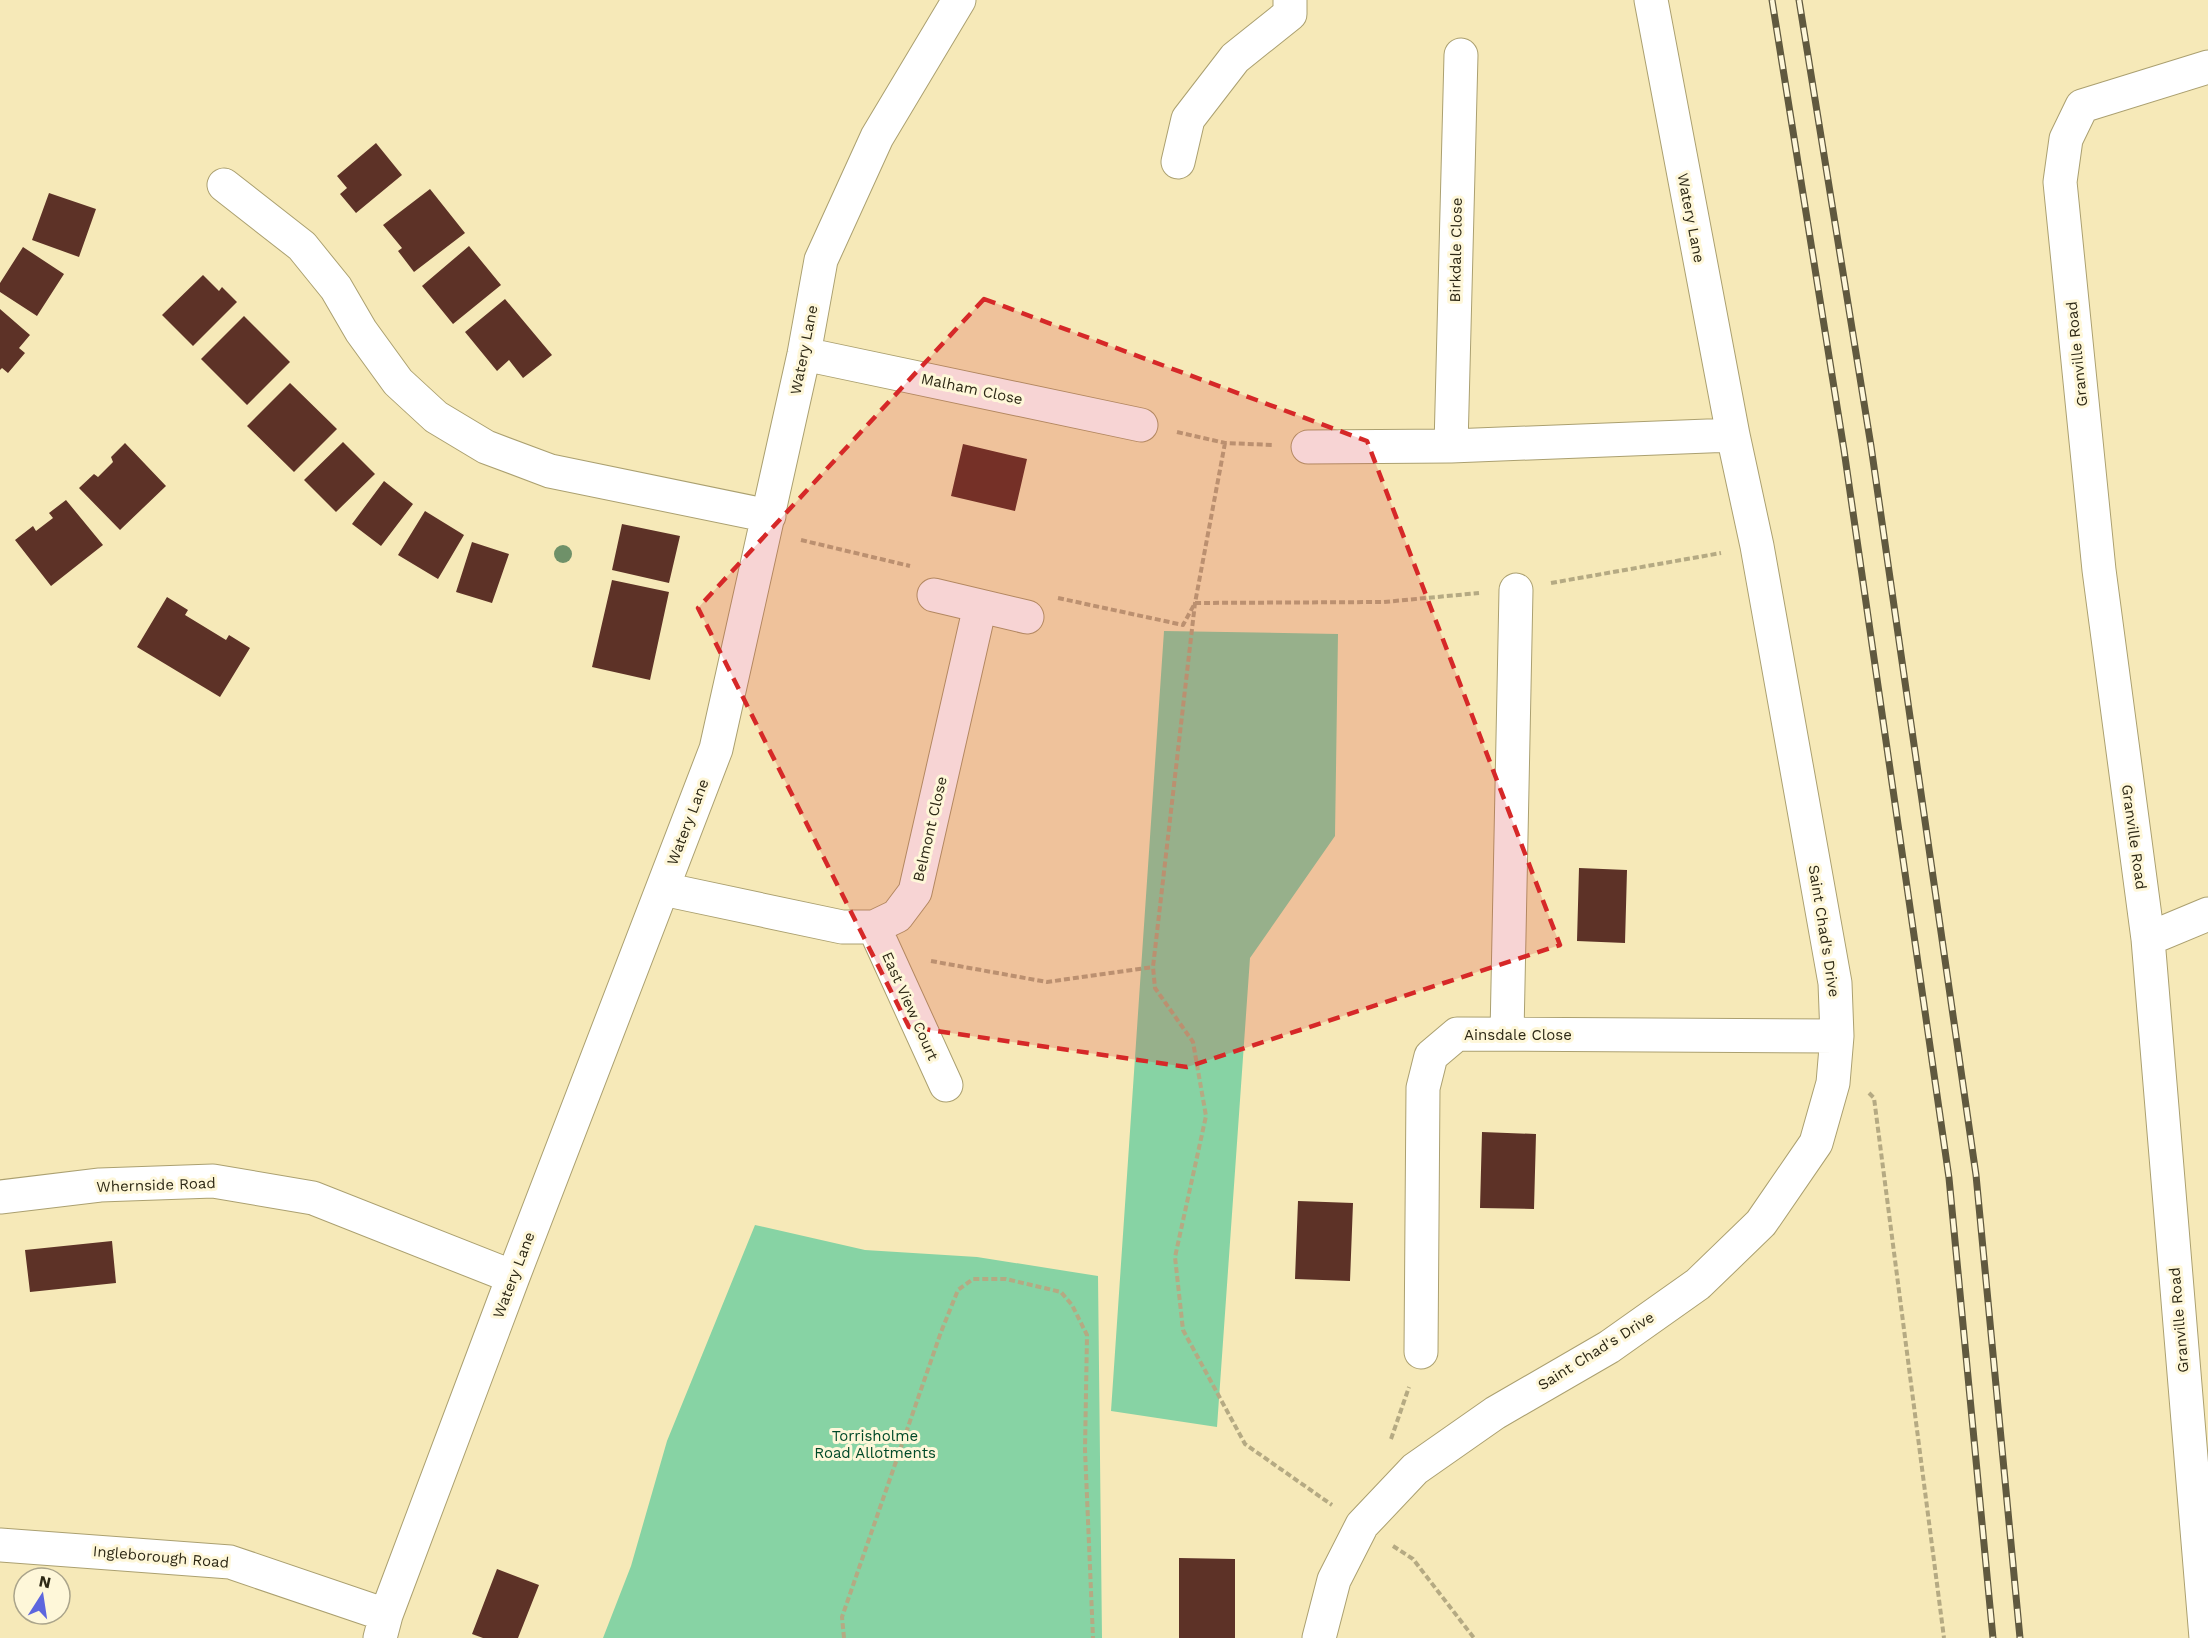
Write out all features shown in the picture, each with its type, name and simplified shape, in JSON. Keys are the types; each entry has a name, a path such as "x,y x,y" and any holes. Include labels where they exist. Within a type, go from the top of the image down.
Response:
{"street":[{"name":"Watery Lane","path":"383,1626 513,1276 716,749 804,354 820,260 877,137 959,0"},
{"path":"1178,162 1188,119 1235,58 1290,14 1290,0"},
{"name":"Watery Lane","path":"1651,0 1732,435"},
{"name":"Birkdale Close","path":"1451,446 1461,55"},
{"name":"Granville Road","path":"2206,1638 2204,1563 2148,939 2099,570 2060,182 2066,139 2082,106 2208,67"},
{"path":"224,185 302,246 336,288 361,331 398,382 436,417 486,447 550,471 769,516"},
{"name":"Malham Close","path":"804,354 1141,425"},
{"path":"1308,447 1451,446 1732,435"},
{"name":"Saint Chad's Drive","path":"1319,1638 1334,1580 1362,1525 1415,1469 1495,1413 1609,1347 1698,1284 1761,1223 1816,1143 1833,1083 1836,1047 1835,983 1757,546 1732,435"},
{"path":"1507,1034 1516,590"},
{"path":"934,596 1027,617"},
{"name":"Belmont Close","path":"663,889 842,927 874,927 897,916 915,892 980,606"},
{"path":"2148,939 2208,914"},
{"name":"East View Court","path":"874,927 946,1085"},
{"name":"Ainsdale Close","path":"1421,1352 1423,1089 1431,1056 1457,1034 1836,1047"},
{"name":"Whernside Road","path":"0,1197 100,1185 213,1181 313,1198 513,1276"},
{"name":"Ingleborough Road","path":"0,1545 230,1562 383,1626"}],"path":[{"path":"1141,425 1225,442 1308,447"},
{"path":"1225,442 1195,603 1153,968 1155,988 1192,1042 1206,1116 1175,1257 1184,1330 1245,1444 1413,1559 1474,1638"},
{"path":"793,538 917,567"},
{"path":"1195,603 1384,602 1516,590 1757,546"},
{"path":"1055,598 1184,625 1195,603"},
{"path":"926,960 1047,982 1153,968"},
{"path":"1836,1047 1874,1098 1944,1638"},
{"path":"844,1638 842,1617 937,1343 958,1290 974,1279 1006,1279 1060,1292 1072,1305 1087,1335 1085,1450 1093,1638"},
{"path":"1415,1469 1391,1442 1421,1352"}],"highlighted area":[{"path":"984,299 1367,441 1560,945 1187,1067 909,1027 698,608"}],"green space":[{"path":"1164,631 1338,634 1335,836 1250,958 1217,1427 1111,1411"},
{"name":"Torrisholme Road Allotments","path":"755,1225 865,1250 977,1257 1098,1276 1102,1638 603,1638 631,1566 667,1441"}],"building":[{"path":"376,143 402,175 356,213 340,194 347,188 337,176"},
{"path":"430,189 465,233 414,272 398,251 402,248 383,225"},
{"path":"49,193 96,209 79,257 32,240"},
{"path":"469,246 501,285 453,324 422,286"},
{"path":"23,247 64,274 37,316 0,292 0,283"},
{"path":"203,275 219,291 222,287 237,302 193,346 162,315"},
{"path":"505,299 552,355 523,378 509,360 497,371 465,332"},
{"path":"0,309 30,335 19,348 25,353 8,373 2,368 0,370"},
{"path":"244,316 290,362 247,405 201,359"},
{"path":"290,383 337,429 294,472 247,426"},
{"path":"343,442 375,474 336,512 304,480"},
{"path":"125,443 166,486 120,530 79,488 94,474 98,477 113,462 111,457"},
{"path":"963,444 1027,459 1015,511 951,496"},
{"path":"384,481 413,504 381,546 352,524"},
{"path":"66,500 103,545 51,586 15,540 33,526 36,531 53,518 49,513"},
{"path":"425,511 464,535 438,579 398,555"},
{"path":"622,524 680,536 669,583 612,570"},
{"path":"472,542 509,554 492,603 456,592"},
{"path":"612,580 669,592 650,680 592,667"},
{"path":"167,597 188,610 185,615 226,640 229,635 250,648 220,697 137,647"},
{"path":"1579,868 1627,870 1625,943 1577,941"},
{"path":"1482,1132 1536,1134 1534,1209 1480,1208"},
{"path":"1298,1201 1353,1203 1350,1281 1295,1279"},
{"path":"112,1241 116,1283 30,1292 25,1250"},
{"path":"1179,1558 1235,1559 1235,1638 1179,1638"},
{"path":"497,1569 539,1585 518,1638 483,1638 472,1634"}],"railway":[{"path":"1772,0 1844,450 1949,1178 1993,1638"},
{"path":"1799,0 1871,446 1976,1175 2020,1638"}]}
